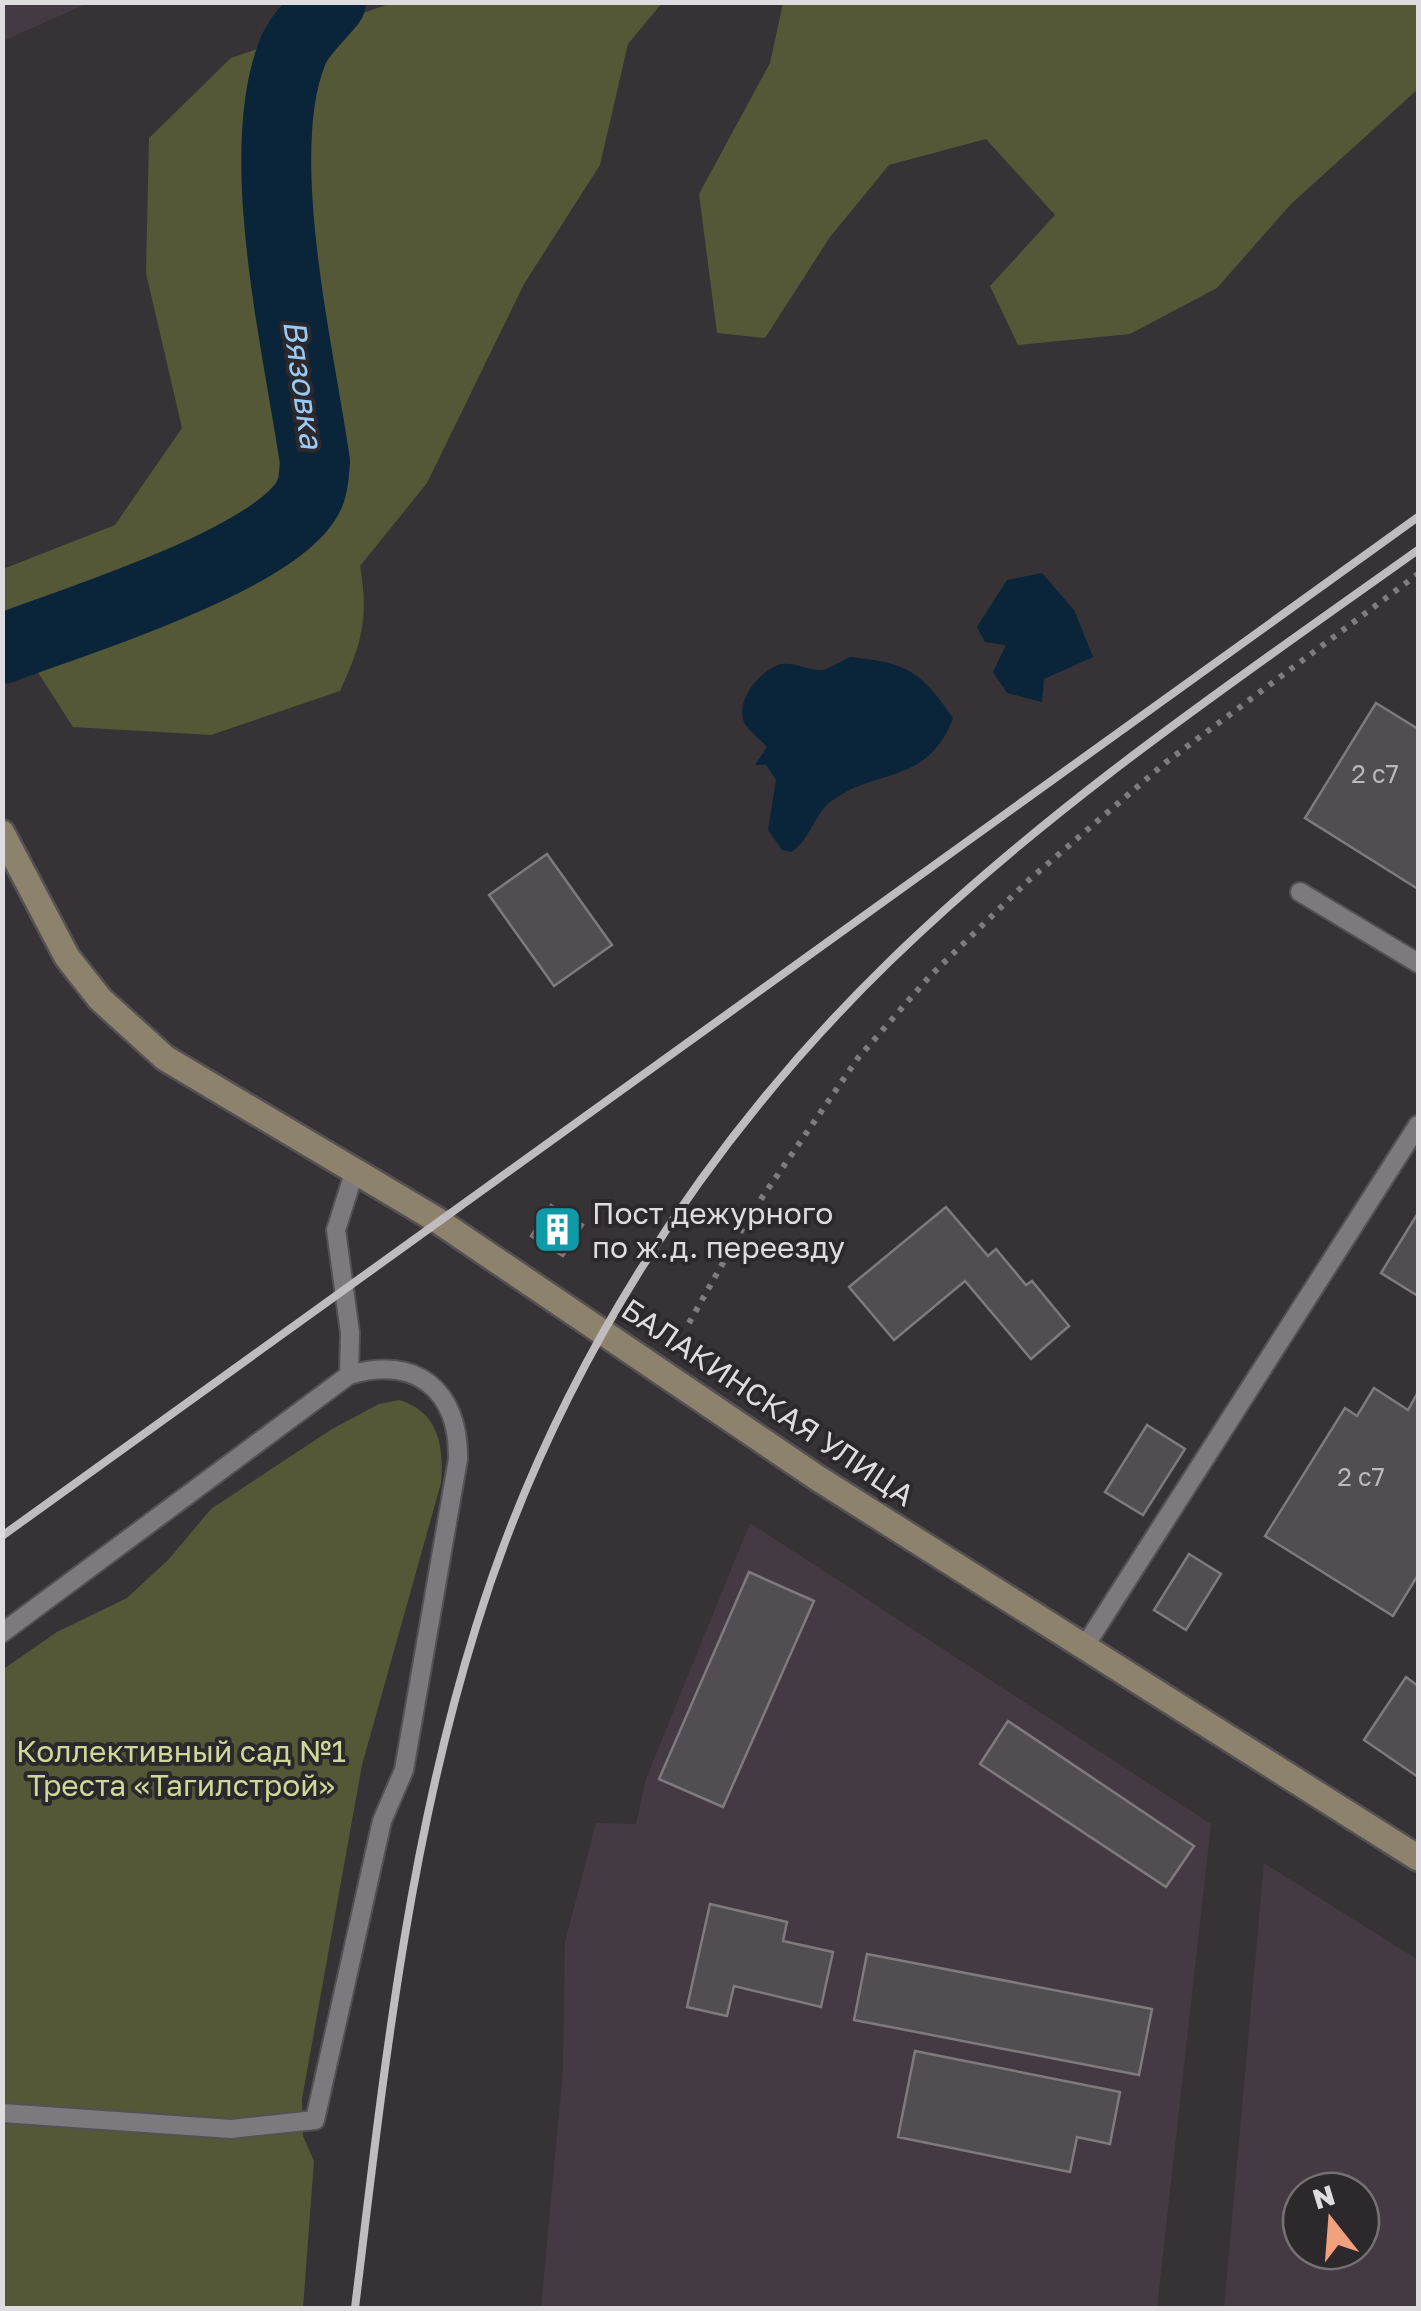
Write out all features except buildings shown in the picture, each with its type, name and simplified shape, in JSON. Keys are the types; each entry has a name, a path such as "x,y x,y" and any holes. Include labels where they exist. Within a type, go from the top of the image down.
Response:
{"street":[{"name":"БАЛАКИНСКАЯ УЛИЦА","path":"4,838 68,956 132,1032 165,1058 437,1220 816,1477 1418,1858"}],"lane":[{"path":"1300,892 1418,962"},
{"path":"1084,1646 1418,1124"},
{"path":"349,1375 350,1333 336,1230 354,1173"},
{"path":"2,1633 349,1375 374,1368 399,1369 426,1381 452,1413 458,1459 404,1770 382,1821 315,2120 231,2128 2,2113"}],"path":[{"path":"689,1323 750,1216 858,1058 930,976 1030,880 1164,762 1418,574"}],"shaded area":[{"path":"3,2 88,2 88,3 3,41"},
{"path":"750,1523 1211,1824 1157,2308 541,2308 563,2070 565,1942 596,1823 636,1824 646,1779"},
{"path":"1264,1863 1418,1960 1418,2308 1224,2308"}],"green space":[{"path":"392,3 662,3 628,44 600,165 524,284 427,483 360,566 362,630 340,691 211,735 73,727 3,618 3,569 115,525 182,428 146,273 149,138 231,58"},
{"path":"783,3 1418,3 1418,89 1291,204 1217,288 1130,334 1018,345 990,286 1055,215 986,139 889,165 830,237 765,338 717,333 699,194 770,63"},
{"name":"Коллективный сад №1 Треста «Тагилстрой»","path":"399,1400 412,1405 431,1422 440,1444 441,1483 362,1765 302,2099 303,2136 314,2161 303,2308 3,2308 2,1670 57,1632 127,1598 169,1559 211,1509 332,1429 379,1404"}],"water":[{"path":"1042,573 1074,610 1093,657 1044,679 1042,702 1007,693 993,672 1006,645 985,642 977,627 1007,580"},
{"path":"850,657 886,662 910,672 931,689 953,718 929,755 914,766 846,792 829,803 797,847 791,852 782,850 768,830 776,780 766,765 755,765 767,747 745,724 742,715 746,696 758,679 782,664 821,670"}],"waterway":[{"name":"Вязовка","path":"2,649 123,605 219,564 292,517 310,493 315,462 282,253 276,143 281,93 293,51 331,2"}],"railway":[{"path":"2,1536 1418,517"},
{"path":"355,2308 400,1965 452,1711 508,1534 591,1355 641,1269 756,1108 820,1033 950,905 1146,746 1418,550"}],"place":[{"name":"Пост дежурного по ж.д. переезду","path":"557,1230"}]}
